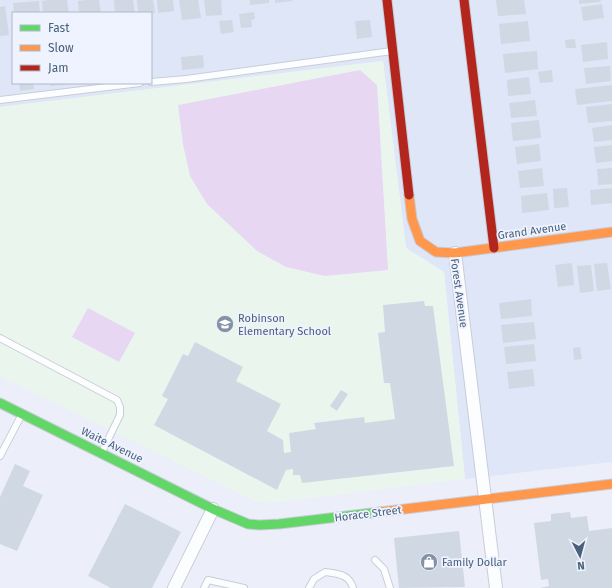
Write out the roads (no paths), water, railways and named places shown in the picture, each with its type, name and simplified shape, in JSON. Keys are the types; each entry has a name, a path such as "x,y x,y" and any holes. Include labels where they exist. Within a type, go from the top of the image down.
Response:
{"street":[{"name":"Forest Avenue","path":"387,0 412,219 420,241 436,252 455,253 496,588"},
{"path":"464,0 494,248"},
{"name":"Grand Avenue","path":"455,253 612,232"},
{"name":"Waite Avenue","path":"0,403 213,509"},
{"name":"Horace Street","path":"213,509 240,522 266,525 612,484"},
{"path":"174,588 213,509"}],"lane":[{"path":"152,82 186,79 393,50"},
{"path":"0,100 132,84"},
{"path":"0,338 117,400 120,407 120,415 101,453"},
{"path":"0,456 2,446 22,414"},
{"path":"375,560 384,569 390,588"},
{"path":"309,588 314,579 326,572 342,575 351,581 353,588"},
{"path":"204,588 208,580 244,588"}],"place":[{"name":"Robinson Elementary School","path":"225,324"},
{"name":"Family Dollar","path":"429,562"}]}
